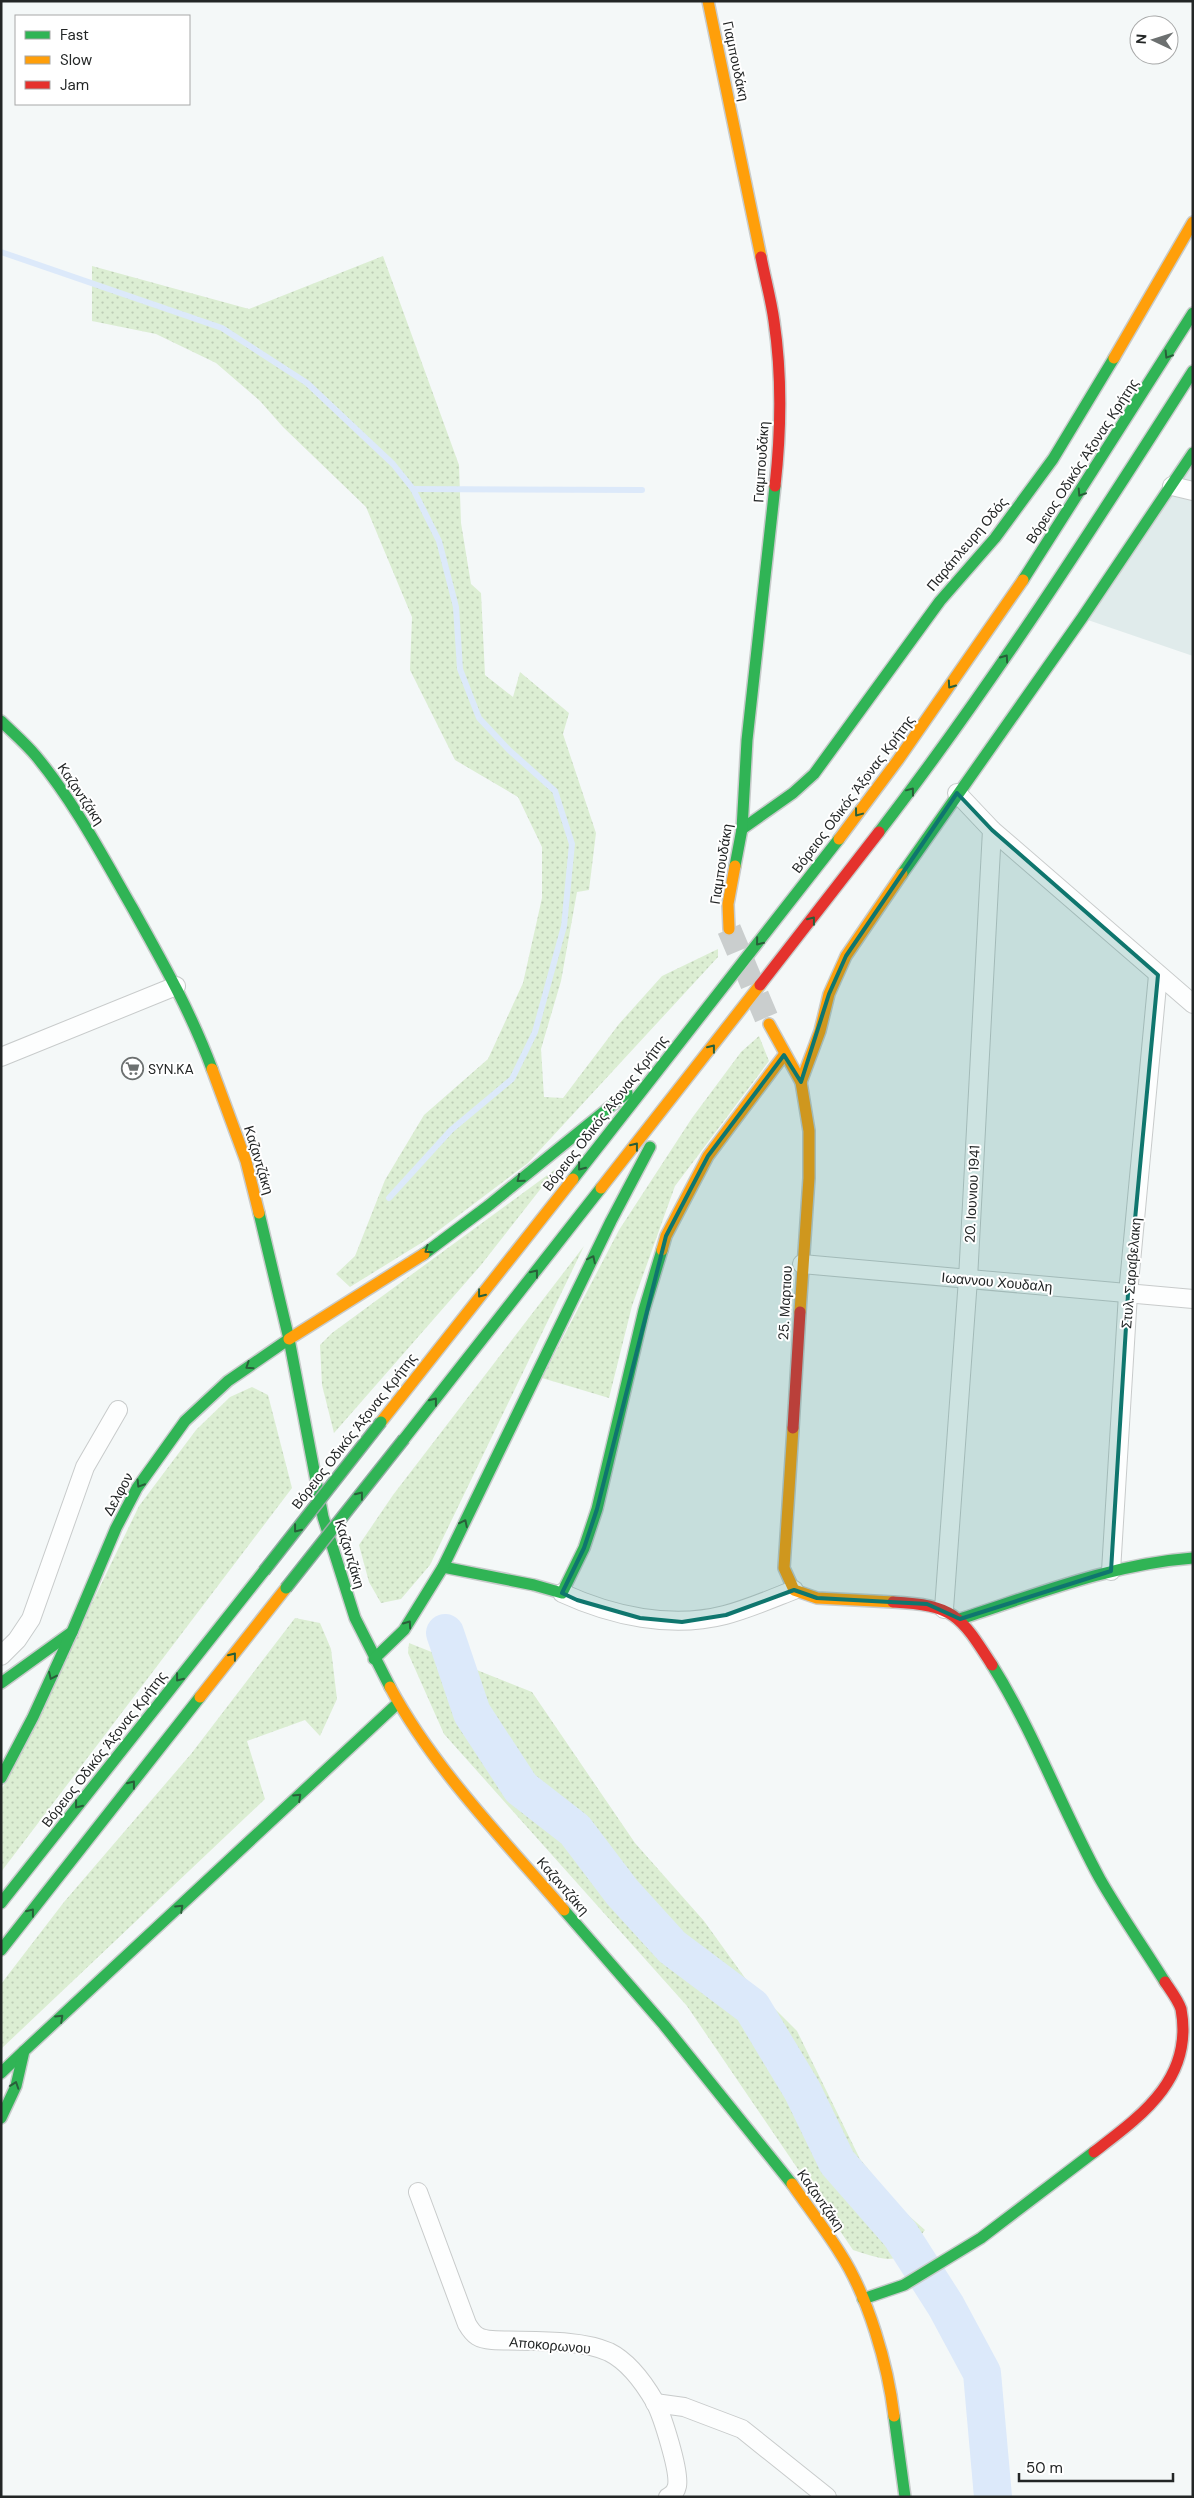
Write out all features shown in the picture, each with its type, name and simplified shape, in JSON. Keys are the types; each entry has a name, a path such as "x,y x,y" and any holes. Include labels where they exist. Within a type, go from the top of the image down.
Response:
{"main road":[{"name":"Γιαμπουδάκη","path":"708,1 774,320 779,371 780,412 777,470 747,740 742,829 728,904 729,929"},
{"name":"Παράπλευρη Οδός","path":"742,829 793,793 814,774 940,600 995,538 1053,459 1193,222"},
{"name":"Βόρειος Οδικός Άξονας Κρήτης","path":"1,1903 654,1073 787,908 898,760 994,624 1065,517 1193,314"},
{"path":"1,1950 682,1086 926,772 1103,512 1193,371"},
{"path":"801,1082 820,1030 829,994 846,956 1193,453"},
{"name":"Καζαντζάκη","path":"1,721 35,755 64,793 88,830 176,986 199,1034 246,1161 290,1338 323,1517 355,1618 374,1660 398,1704 425,1743 485,1819 664,2025 787,2177 841,2254 863,2299 890,2383 905,2497"},
{"name":"25. Μαρτιου","path":"769,1024 784,1055 801,1082 809,1131 809,1178 784,1568 794,1590"},
{"path":"443,1567 534,1585 562,1593 584,1548 597,1509 644,1310 666,1236 708,1156 784,1055"},
{"name":"Δελφον","path":"1,1778 33,1718 116,1528 137,1488 185,1421 228,1381 290,1338 372,1290 468,1222 589,1122 654,1073"},
{"path":"374,1660 404,1630 443,1567 611,1221 682,1086"},
{"path":"960,1619 1110,1571 1172,1559 1193,1558"},
{"path":"794,1590 817,1598 927,1604 944,1609 960,1619 975,1638 1012,1697 1051,1782 1101,1880 1180,2006 1188,2028 1190,2041 1187,2057 1172,2085 1151,2108 981,2238 904,2285 863,2299"},
{"path":"1,1683 72,1632"},
{"path":"1,2073 398,1704"},
{"path":"1,2118 16,2086 24,2051"}],"street":[{"path":"1172,486 1193,491"},
{"path":"957,793 992,830 1193,1004"},
{"name":"20. Ιουνιου 1941","path":"944,1609 968,1279 992,830"},
{"name":"Στυλ. Σαραβελακη","path":"1110,1571 1128,1294 1158,975"},
{"path":"1,1057 176,986"},
{"name":"Ιωαννου Χουδαλη","path":"802,1264 1193,1300"},
{"path":"1,1656 17,1640 31,1620 85,1467 118,1410"},
{"path":"562,1593 577,1600 640,1618 682,1622 726,1615 794,1590"},
{"name":"Αποκορωνου","path":"418,2192 472,2334 480,2339 589,2346 608,2352 622,2360 639,2378 655,2403 677,2468 678,2486 673,2495 668,2497"},
{"path":"655,2403 684,2407 742,2429 827,2497"}],"highlighted area":[{"path":"957,793 992,830 1158,975 1128,1294 1111,1571 960,1619 927,1604 817,1598 794,1590 726,1615 682,1622 640,1618 577,1600 562,1593 584,1548 597,1509 666,1236 708,1156 784,1055 801,1082 829,994 846,956"}],"shaded area":[{"path":"1193,453 1193,656 1082,618"}],"green space":[{"path":"383,256 459,465 461,523 471,584 481,593 485,675 513,697 520,672 569,713 563,734 596,833 589,890 577,892 561,981 541,1049 544,1097 563,1098 619,1024 662,976 718,949 718,957 528,1163 426,1240 350,1287 336,1274 355,1256 385,1180 424,1115 488,1059 523,983 542,898 542,847 518,797 455,760 410,670 412,617 366,507 283,427 260,401 216,363 156,334 92,321 92,266 249,309"},
{"path":"759,1036 769,1061 675,1186 632,1306 609,1398 542,1378 619,1230 692,1118 741,1052"},
{"path":"557,1168 481,1265 334,1433 322,1385 320,1345 332,1333"},
{"path":"584,1246 430,1565 401,1599 381,1603 369,1582 359,1545 393,1495"},
{"path":"252,1387 268,1395 292,1488 1,1872 1,1791 139,1506 196,1430 230,1397"},
{"path":"295,1618 320,1623 331,1649 337,1699 320,1736 305,1720 247,1741 265,1799 1,2049 1,1984 64,1902 191,1754"},
{"path":"409,1643 532,1692 635,1843 704,1921 748,1982 797,2031 860,2159 899,2207 925,2230 916,2242 901,2256 887,2259 853,2250 687,2006 444,1734 408,1653"}],"waterway":[{"path":"1,252 222,328 307,383 393,464 413,489 439,541 456,607 460,669 479,718 509,750 555,791 572,844 564,926 535,1032 512,1079 451,1130 389,1198"},
{"path":"413,489 642,490"},
{"path":"445,1633 472,1713 521,1788 575,1830 622,1892 672,1947 752,2007 802,2090 837,2162 900,2234 946,2306 982,2373 993,2497"}],"tunnel":[{"path":"729,929 769,1024"}],"traffic: fast":[{"path":"1023,580 1193,313"},
{"path":"742,829 793,793 814,774 940,601 995,538 1053,459 1114,358"},
{"path":"879,832 1002,663 1193,371"},
{"path":"902,874 1082,618 1193,453"},
{"path":"735,866 742,829 747,740 775,486"},
{"path":"1,721 36,756 63,792 88,831 155,948 195,1027 212,1069"},
{"path":"573,1179 839,839"},
{"path":"424,1254 488,1206 627,1093"},
{"path":"374,1659 404,1630 443,1567 611,1221 650,1147"},
{"path":"404,1439 601,1188"},
{"path":"259,1213 289,1339 323,1517 355,1618 390,1687"},
{"path":"443,1567 534,1585 562,1593 584,1548 597,1509 644,1310 662,1250"},
{"path":"1,1683 72,1632 116,1528 137,1488 185,1421 228,1381 289,1339"},
{"path":"264,1571 381,1422"},
{"path":"286,1588 404,1439"},
{"path":"960,1619 1104,1573 1163,1561 1193,1558"},
{"path":"1,1903 264,1571"},
{"path":"1,1778 33,1717 72,1632"},
{"path":"992,1665 1035,1744 1100,1879 1165,1982"},
{"path":"1,1950 200,1697"},
{"path":"1,2118 16,2086 24,2051 398,1703"},
{"path":"564,1910 664,2025 792,2184"},
{"path":"1,2073 24,2051"},
{"path":"863,2299 904,2285 981,2238 1094,2152"},
{"path":"894,2416 905,2497"}],"traffic: slow":[{"path":"708,1 761,257"},
{"path":"1114,358 1193,222"},
{"path":"839,839 898,760 1023,580"},
{"path":"729,929 728,904 735,866"},
{"path":"801,1082 820,1031 829,994 846,956 902,874"},
{"path":"601,1188 760,985"},
{"path":"769,1024 801,1082 809,1131 809,1178 800,1312"},
{"path":"662,1250 666,1236 708,1156 784,1055"},
{"path":"212,1069 246,1161 259,1213"},
{"path":"381,1422 573,1179"},
{"path":"289,1339 424,1254"},
{"path":"793,1428 784,1568 794,1590 817,1598 893,1602"},
{"path":"200,1697 286,1588"},
{"path":"390,1687 427,1747 471,1803 564,1910"},
{"path":"792,2184 840,2253 859,2289 882,2353 894,2416"}],"traffic: jam":[{"path":"761,257 777,341 779,424 775,486"},
{"path":"760,985 879,832"},
{"path":"793,1428 800,1312"},
{"path":"893,1602 930,1606 943,1610 953,1616 972,1634 992,1665"},
{"path":"1094,2152 1146,2109 1172,2076 1180,2056 1183,2034 1181,2009 1165,1982"}],"place":[{"name":"SYN.KA","path":"132,1069"}]}
